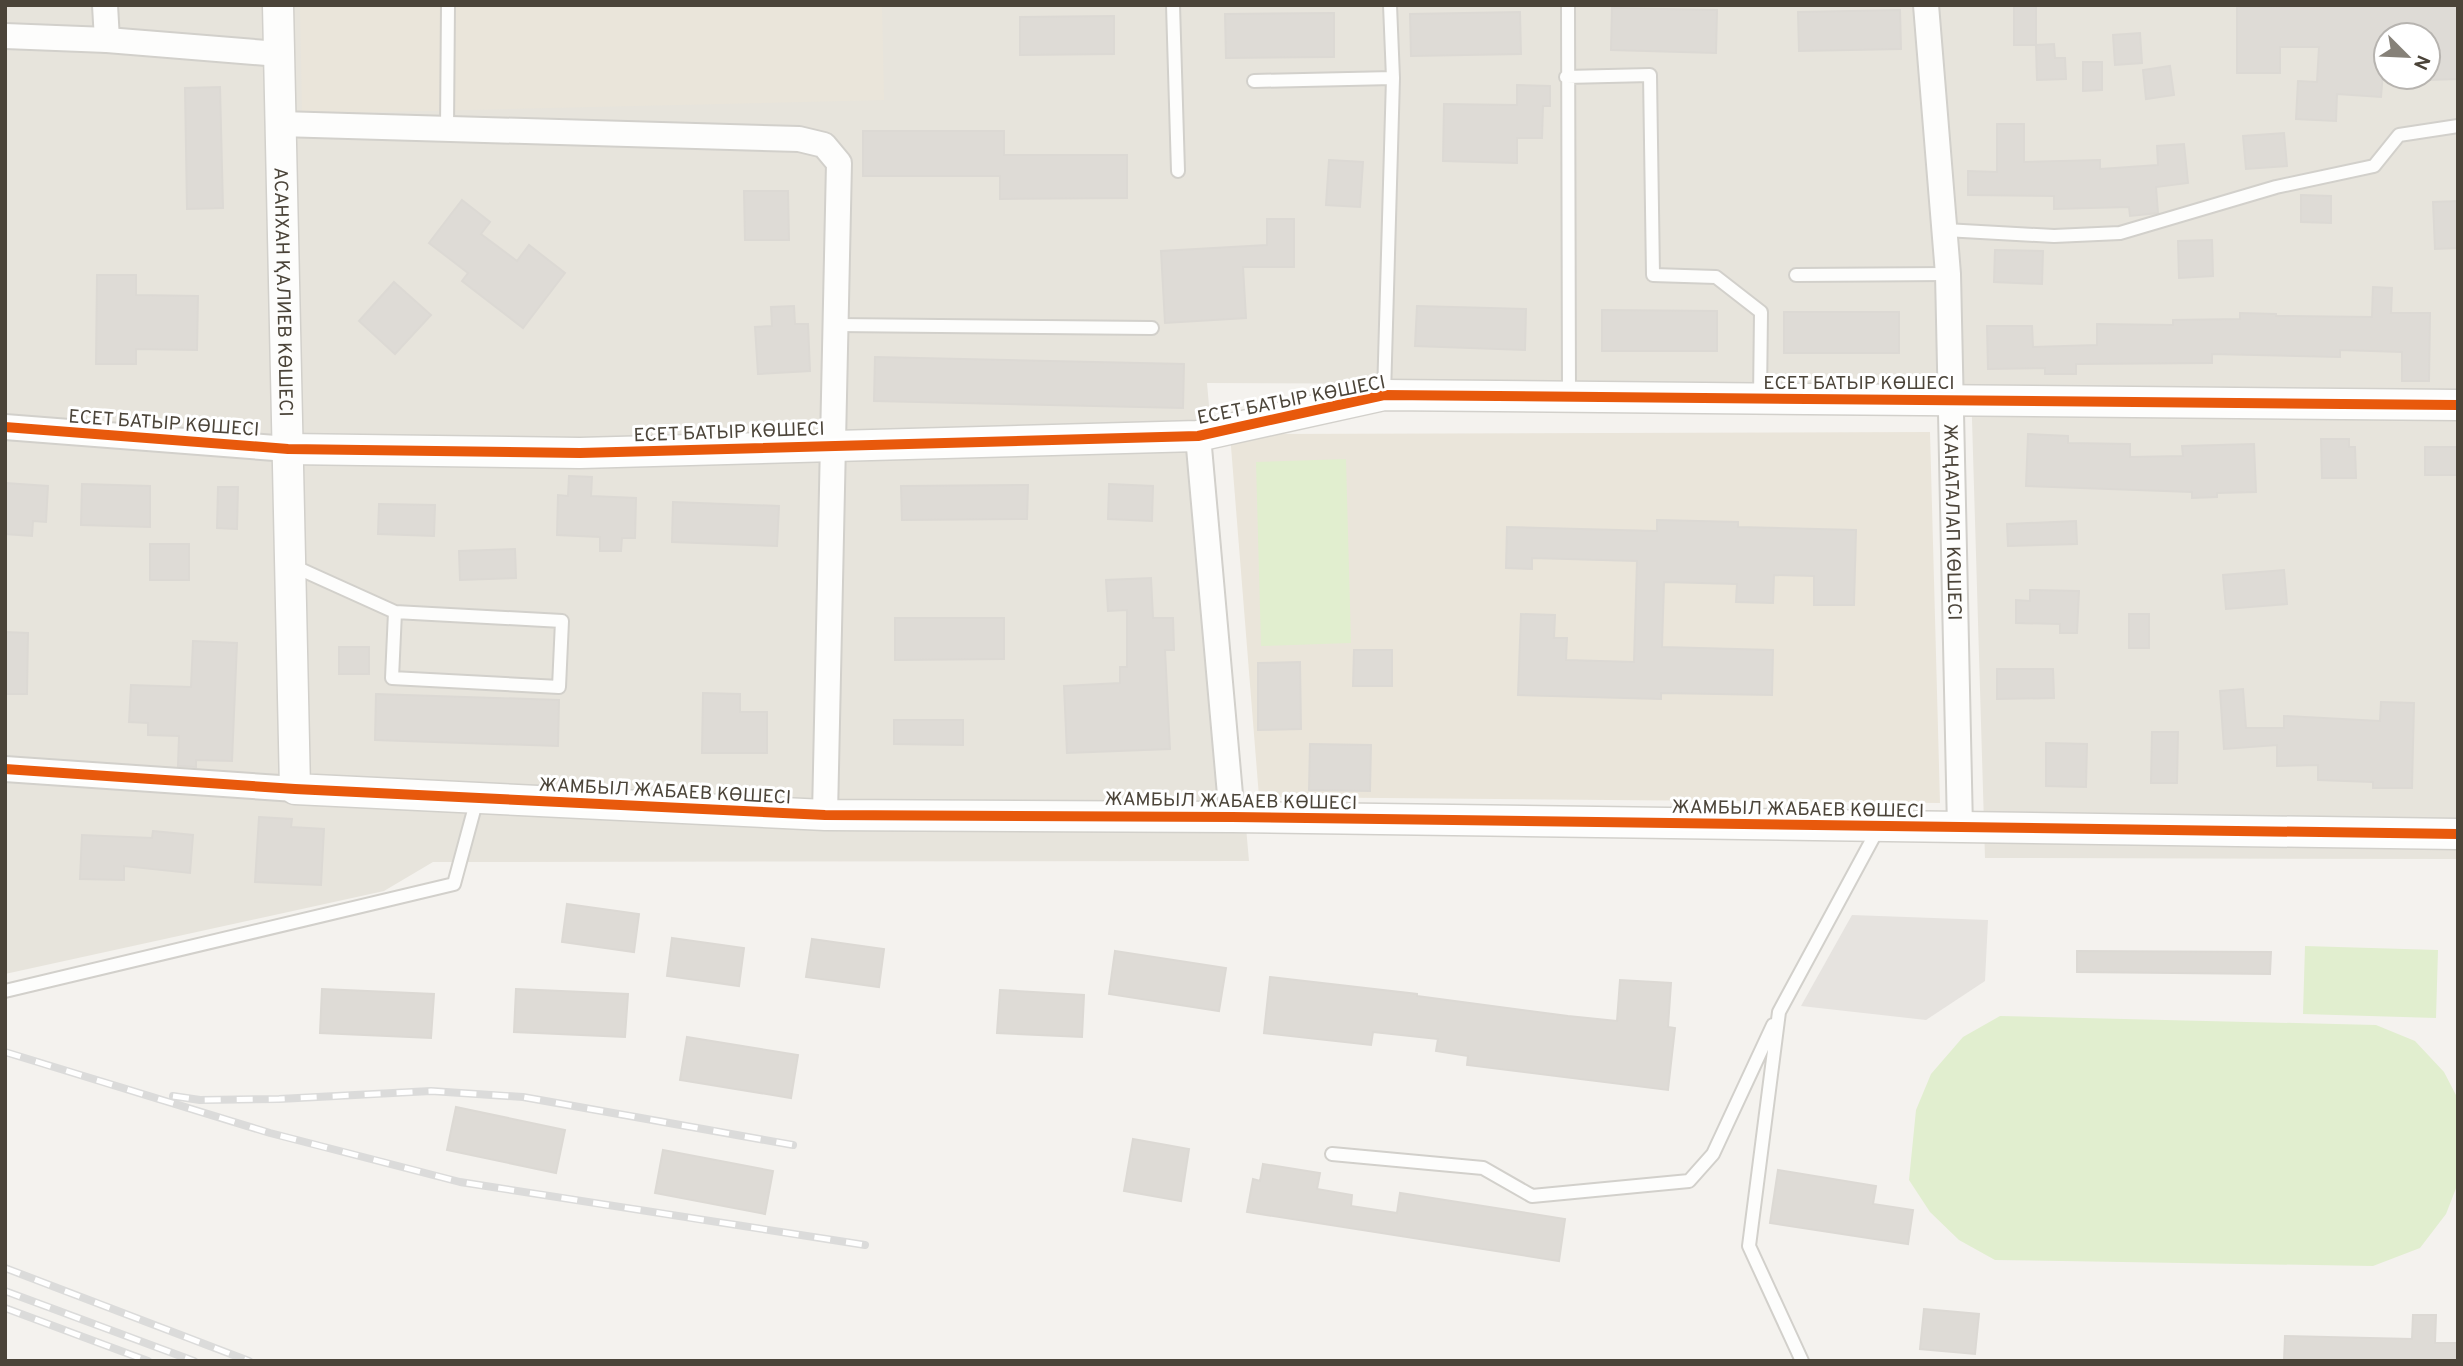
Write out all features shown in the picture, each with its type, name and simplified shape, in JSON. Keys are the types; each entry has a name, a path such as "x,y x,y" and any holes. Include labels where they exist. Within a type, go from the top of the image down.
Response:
{"street":[{"path":"105,5 107,40"},
{"name":"АСАНХАН ҚАЛИЕВ КӨШЕСІ","path":"278,5 295,789"},
{"name":"ЖАҢАТАЛАП КӨШЕСІ","path":"1926,5 1948,274 1960,828"},
{"path":"5,37 107,40 279,54"},
{"path":"280,124 799,139 824,145 839,163 825,815"},
{"name":"ЕСЕТ БАТЫР КӨШЕСІ","path":"5,427 288,449 580,453 1198,436 1384,395 2458,405"},
{"path":"1198,436 1232,817"},
{"name":"ЖАМБЫЛ ЖАБАЕВ КӨШЕСІ","path":"5,769 295,789 825,815 1232,817 2458,834"}],"lane":[{"path":"447,128 449,5"},
{"path":"1173,5 1178,171"},
{"path":"1384,395 1393,78 1390,5"},
{"path":"1568,5 1566,77 1569,397"},
{"path":"1566,77 1650,75 1653,275 1716,277 1761,312 1760,399"},
{"path":"1254,81 1393,78"},
{"path":"1945,230 2054,236 2120,233 2276,187 2374,166 2399,135 2458,126"},
{"path":"1796,275 1948,274"},
{"path":"836,325 1152,328"},
{"path":"291,565 396,612 562,621 559,687 392,678 396,612"},
{"path":"5,991 454,884 477,798"},
{"path":"1332,1154 1483,1168 1532,1196 1689,1181 1713,1154 1779,1012 1880,827"},
{"path":"1779,1012 1749,1246 1802,1361"}],"shaded area":[{"path":"5,5 2458,5 2458,859 1985,858 1971,386 1207,383 1249,861 433,862 384,891 5,974"},
{"path":"300,5 882,5 884,100 302,114"},
{"path":"1930,432 1940,803 1259,797 1230,434"},
{"path":"1852,915 1988,920 1985,981 1926,1020 1801,1006"}],"green space":[{"path":"1346,459 1351,643 1261,646 1256,462"},
{"path":"2305,946 2438,950 2436,1018 2303,1014"},
{"path":"2000,1016 2376,1025 2415,1041 2444,1072 2458,1099 2458,1183 2446,1214 2420,1248 2373,1266 1995,1260 1959,1240 1930,1212 1909,1180 1916,1110 1931,1074 1963,1037"}],"building":[{"path":"2014,5 2036,5 2036,45 2014,45"},
{"path":"2458,5 2458,79 2442,80 2442,21 2372,21 2372,91 2381,91 2381,97 2337,94 2336,121 2296,119 2298,81 2317,82 2319,47 2280,47 2280,73 2237,73 2237,7"},
{"path":"1612,8 1717,10 1716,53 1611,50"},
{"path":"1900,10 1901,49 1799,51 1798,12"},
{"path":"1520,12 1521,54 1411,56 1410,14"},
{"path":"1334,13 1334,57 1226,58 1225,14"},
{"path":"1114,16 1114,54 1020,55 1020,17"},
{"path":"2140,33 2142,63 2115,65 2113,35"},
{"path":"2054,44 2055,58 2065,58 2066,79 2037,80 2036,45"},
{"path":"2083,62 2102,62 2102,90 2083,91"},
{"path":"2170,66 2174,95 2146,99 2143,70"},
{"path":"1517,85 1550,86 1550,106 1543,106 1542,138 1517,138 1517,163 1443,161 1444,104 1517,105"},
{"path":"220,87 223,208 187,209 185,88"},
{"path":"1997,124 2024,124 2024,162 2100,160 2100,169 2158,165 2157,146 2184,144 2188,183 2156,187 2158,213 2130,216 2129,207 2054,209 2054,196 1968,195 1968,171 1997,172"},
{"path":"863,131 1004,131 1004,155 1127,155 1127,198 1000,199 1000,176 863,176"},
{"path":"2284,133 2287,166 2246,169 2243,136"},
{"path":"1329,160 1363,162 1360,207 1326,205"},
{"path":"744,191 788,191 789,240 745,240"},
{"path":"2301,195 2331,196 2331,223 2301,222"},
{"path":"462,200 490,222 481,234 517,261 529,245 565,273 523,328 462,281 468,273 429,243"},
{"path":"2458,201 2458,248 2435,249 2433,202"},
{"path":"1267,219 1294,219 1294,267 1243,267 1246,318 1165,323 1161,251 1267,245"},
{"path":"2212,240 2213,276 2179,278 2178,241"},
{"path":"1995,250 2043,251 2042,284 1994,282"},
{"path":"97,275 136,275 136,295 198,296 197,350 136,349 136,364 96,364"},
{"path":"394,282 431,315 395,354 359,321"},
{"path":"2373,287 2392,288 2391,313 2430,313 2429,381 2402,381 2402,352 2340,350 2340,357 2212,354 2212,363 2076,364 2076,374 2045,374 2045,368 1988,369 1987,326 2032,326 2033,347 2097,345 2097,324 2173,325 2173,320 2240,319 2240,313 2372,317"},
{"path":"794,306 795,324 808,324 810,371 758,374 755,327 772,326 771,307"},
{"path":"1417,306 1526,309 1525,350 1415,346"},
{"path":"1602,310 1717,311 1717,351 1602,351"},
{"path":"1784,312 1899,312 1899,353 1784,353"},
{"path":"875,357 1184,364 1183,408 874,401"},
{"path":"2028,434 2068,436 2068,443 2130,444 2130,457 2183,456 2182,446 2254,444 2256,492 2217,493 2217,497 2192,498 2192,492 2026,486"},
{"path":"2321,439 2349,439 2349,447 2355,447 2356,478 2322,478"},
{"path":"2425,447 2458,447 2458,475 2425,475"},
{"path":"569,476 592,477 591,496 636,498 635,538 622,538 621,551 600,551 600,537 557,535 558,495 568,496"},
{"path":"5,483 48,486 46,522 33,521 32,536 5,534"},
{"path":"82,484 150,486 150,527 81,525"},
{"path":"1109,484 1153,486 1152,521 1108,519"},
{"path":"1028,485 1027,519 902,520 901,486"},
{"path":"218,487 238,487 237,529 217,528"},
{"path":"673,502 779,506 777,546 672,542"},
{"path":"379,504 435,505 434,536 378,534"},
{"path":"1657,520 1738,522 1738,527 1856,530 1854,605 1814,605 1814,576 1774,575 1773,603 1736,602 1737,584 1664,582 1662,647 1773,650 1772,695 1661,693 1661,699 1518,695 1521,614 1555,615 1554,638 1567,638 1566,660 1634,662 1637,561 1532,558 1532,569 1506,568 1507,527 1657,531"},
{"path":"2076,521 2077,544 2008,546 2007,524"},
{"path":"150,544 189,544 189,580 150,580"},
{"path":"515,549 516,578 460,580 459,551"},
{"path":"2284,570 2287,604 2226,609 2223,575"},
{"path":"1151,578 1153,618 1173,618 1174,650 1165,650 1170,749 1067,753 1064,686 1120,683 1120,667 1127,667 1127,610 1108,611 1106,580"},
{"path":"2030,590 2079,591 2077,633 2060,633 2060,624 2016,623 2016,600 2030,601"},
{"path":"2129,614 2149,614 2149,648 2129,648"},
{"path":"895,618 1004,618 1004,659 895,660"},
{"path":"5,632 28,633 27,694 5,694"},
{"path":"193,641 237,643 232,761 196,760 196,767 178,766 179,736 148,735 148,723 129,722 131,685 191,687"},
{"path":"339,647 369,647 369,674 339,674"},
{"path":"1354,650 1392,650 1392,686 1353,686"},
{"path":"1300,662 1301,729 1258,730 1258,663"},
{"path":"1997,669 2053,669 2054,698 1997,699"},
{"path":"2243,689 2246,728 2284,728 2284,716 2380,721 2381,702 2414,703 2412,788 2373,788 2373,782 2318,780 2318,765 2277,766 2277,745 2224,749 2220,691"},
{"path":"703,693 740,694 740,712 767,712 767,753 702,753"},
{"path":"376,694 559,700 558,746 375,740"},
{"path":"894,720 963,720 963,745 894,744"},
{"path":"2152,732 2178,732 2177,783 2151,783"},
{"path":"2046,743 2087,744 2086,787 2046,786"},
{"path":"1310,744 1371,745 1370,791 1309,790"},
{"path":"259,817 292,819 291,827 324,829 321,885 255,882"},
{"path":"153,831 193,835 190,873 124,866 124,880 80,879 82,835 152,838"},
{"path":"567,904 639,914 634,952 562,942"},
{"path":"672,938 744,948 739,986 667,976"},
{"path":"812,939 884,949 879,987 806,977"},
{"path":"1115,951 1226,968 1219,1011 1109,994"},
{"path":"2077,951 2271,952 2270,974 2077,972"},
{"path":"1270,977 1617,1021 1620,980 1671,983 1668,1027 1675,1028 1668,1090 1467,1065 1468,1056 1436,1051 1438,1039 1373,1032 1371,1045 1264,1033"},
{"path":"322,989 434,994 431,1038 320,1033"},
{"path":"516,989 628,994 625,1037 514,1032"},
{"path":"1000,990 1084,995 1082,1037 997,1033"},
{"path":"687,1037 798,1055 791,1098 680,1080"},
{"path":"456,1107 565,1130 556,1173 447,1150"},
{"path":"1133,1139 1189,1149 1181,1201 1124,1191"},
{"path":"663,1150 773,1171 765,1214 655,1193"},
{"path":"1263,1164 1320,1173 1317,1189 1352,1195 1351,1206 1397,1213 1400,1193 1565,1219 1559,1261 1247,1212 1253,1179 1260,1181"},
{"path":"1778,1170 1876,1186 1873,1204 1913,1210 1908,1244 1770,1223"},
{"path":"1924,1309 1979,1314 1975,1354 1920,1349"},
{"path":"2413,1315 2436,1315 2435,1343 2458,1343 2458,1361 2284,1361 2285,1336 2412,1339"}],"railway":[{"path":"5,1052 270,1133 460,1182 865,1245"},
{"path":"173,1096 200,1100 279,1099 431,1091 523,1097 793,1145"},
{"path":"5,1268 249,1361"},
{"path":"5,1291 194,1361"},
{"path":"5,1308 148,1361"}],"cycle path":[{"path":"5,427 288,449 580,453 1198,436 1384,395 2458,405"},
{"path":"5,769 295,789 825,815 1232,817 2458,834"}]}
